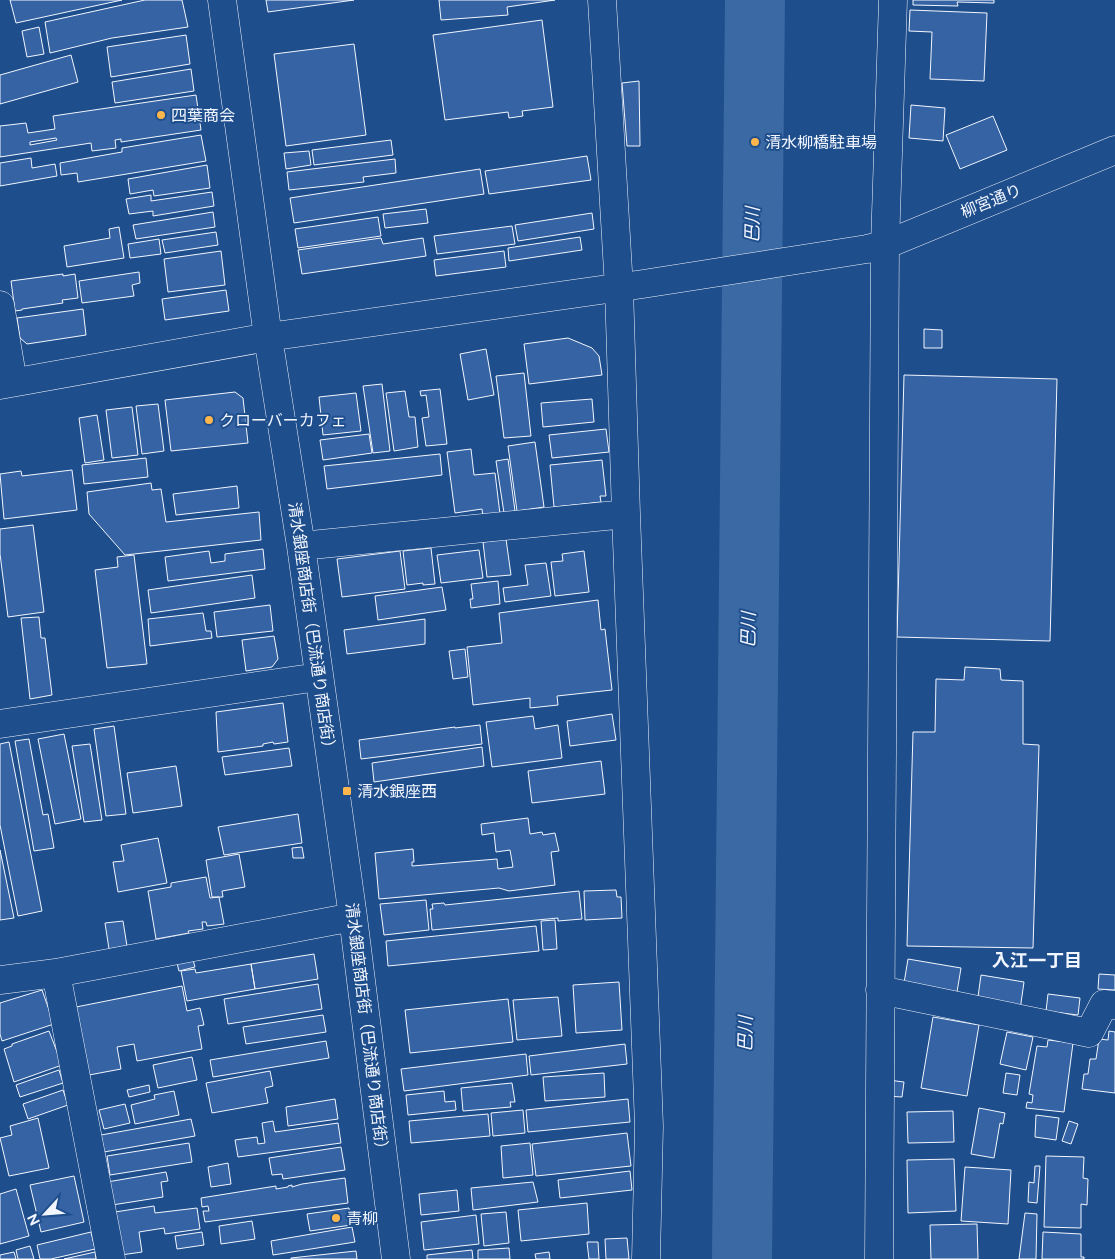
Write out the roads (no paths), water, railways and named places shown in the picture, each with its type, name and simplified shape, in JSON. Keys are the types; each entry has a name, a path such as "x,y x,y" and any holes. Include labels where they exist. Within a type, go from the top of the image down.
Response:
{"street":[{"name":"清水銀座商店街（巴流通り商店街）","path":"222,0 268,337 301,546 353,917 396,1259"},
{"path":"602,0 631,286 626,514 649,1126 646,1259"},
{"path":"879,1259 880,990 876,247 893,0"},
{"name":"柳宮通り","path":"6,383 268,337 631,286 876,247 1115,150"},
{"path":"0,305 6,383"},
{"path":"301,546 626,514"},
{"path":"0,724 318,677"},
{"path":"0,980 56,973 353,917"},
{"path":"56,973 111,1259"},
{"path":"880,990 1089,1032 1104,1004 1115,1005"}],"waterway":[{"name":"巴川","path":"742,1259 755,0"}],"place":[{"name":"四葉商会","path":"161,115"},
{"name":"清水柳橋駐車場","path":"755,142"},
{"name":"クローバーカフェ","path":"209,420"},
{"name":"清水銀座西","path":"347,791"},
{"name":"青柳","path":"336,1218"}],"district":[{"name":"入江一丁目","path":"1037,960"}]}
